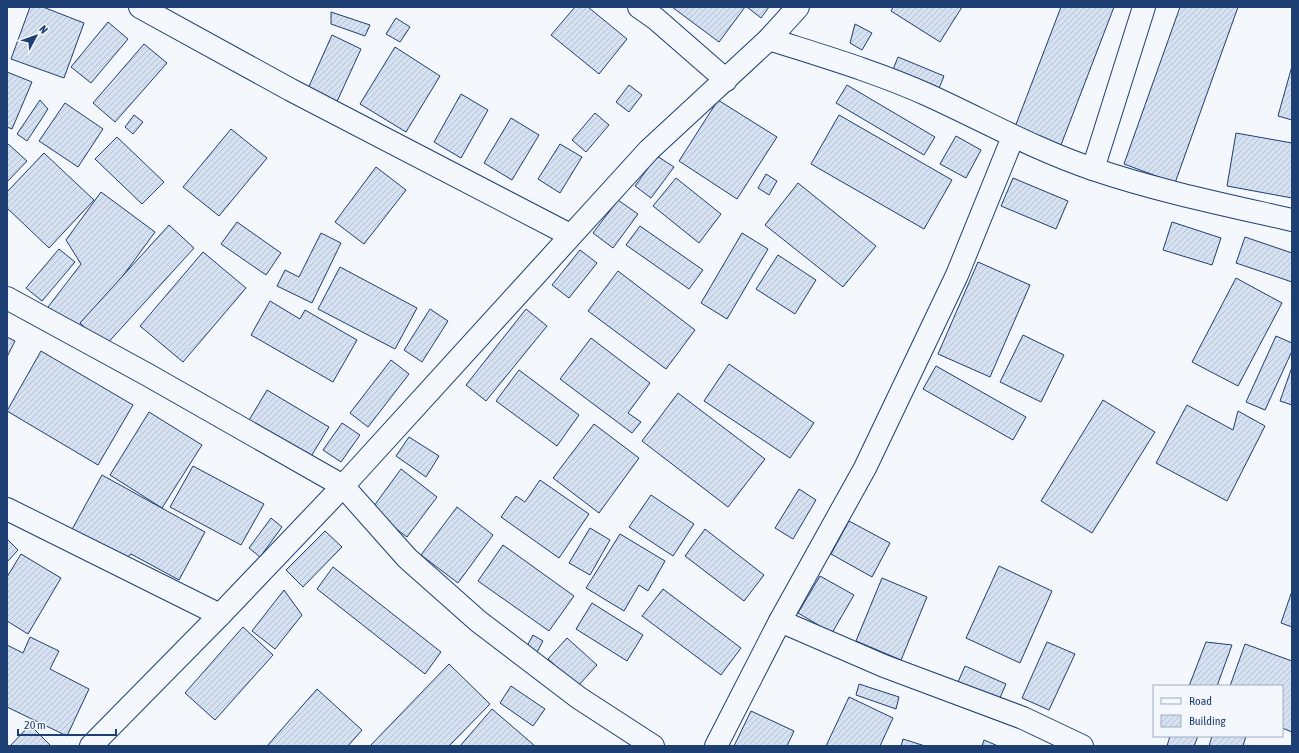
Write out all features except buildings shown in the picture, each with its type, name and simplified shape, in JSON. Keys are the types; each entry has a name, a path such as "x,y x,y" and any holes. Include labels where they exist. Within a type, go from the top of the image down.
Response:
{"street":[{"path":"140,7 291,90 570,235"},
{"path":"639,7 656,19 726,80"},
{"path":"90,746 220,615 343,486 649,150 769,39 798,7"},
{"path":"1093,169 1144,7"},
{"path":"769,39 838,61 927,95 1013,136 1093,169 1183,194 1292,220"},
{"path":"716,746 780,621 865,468 957,275 1013,136"},
{"path":"7,298 148,375 343,486 407,558 478,621 579,698 653,746"},
{"path":"7,509 220,615"},
{"path":"780,621 884,666 1023,718 1082,746"}]}
